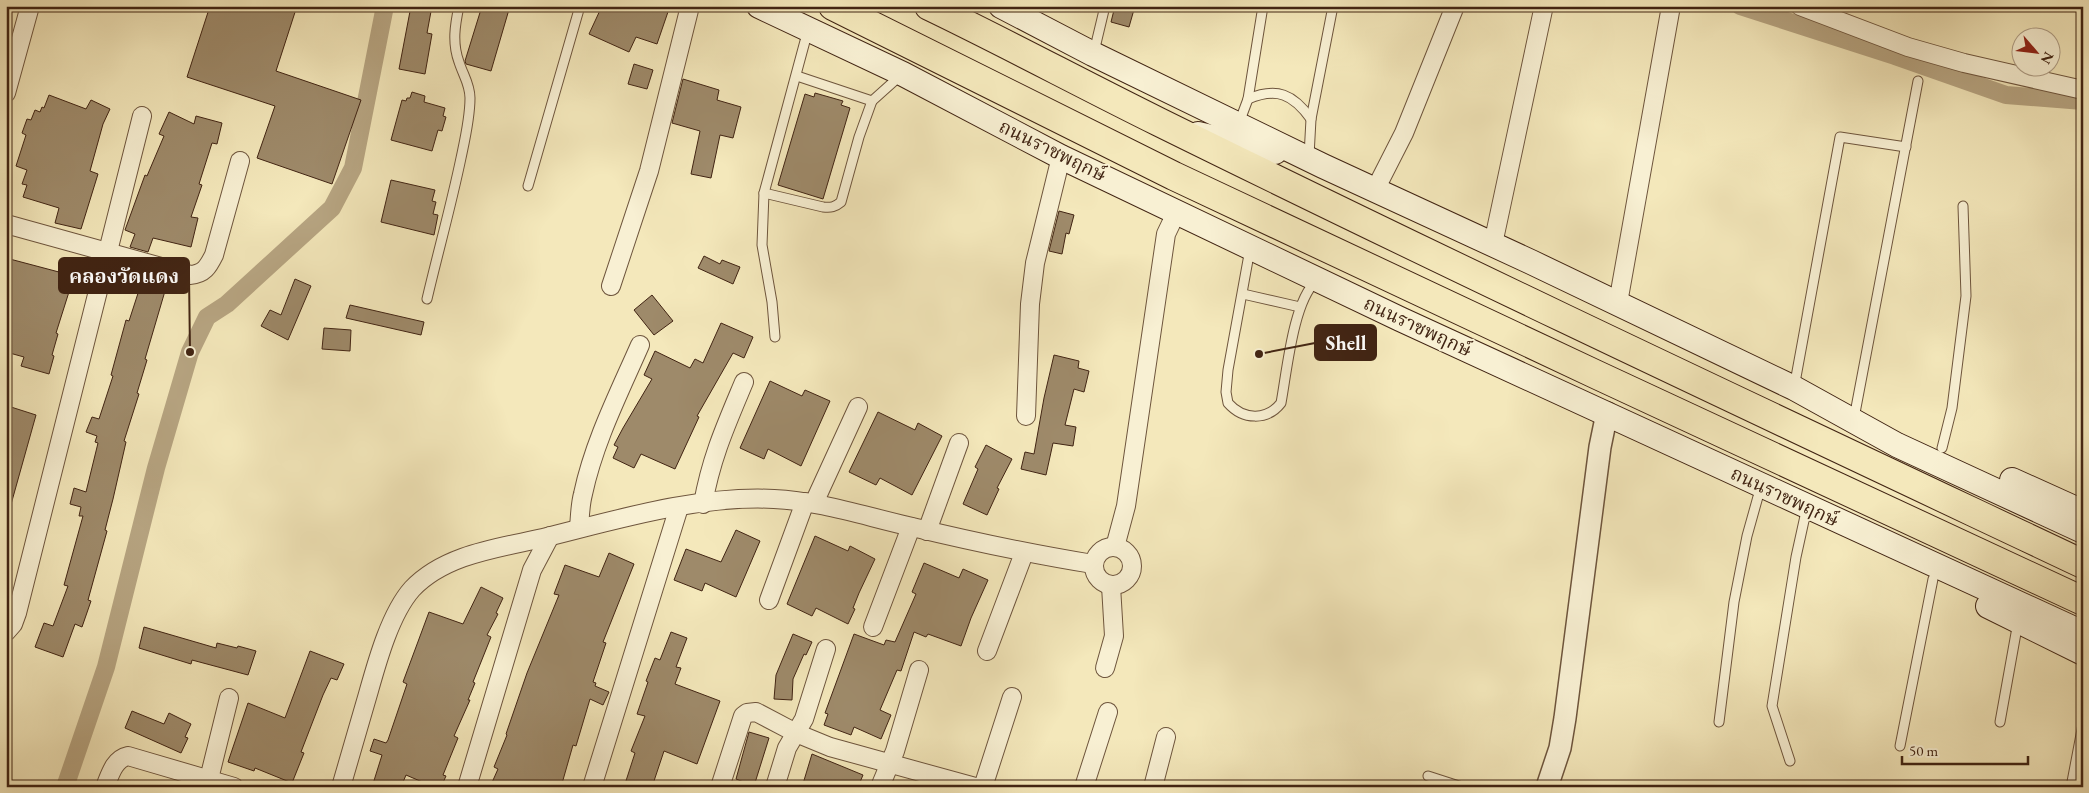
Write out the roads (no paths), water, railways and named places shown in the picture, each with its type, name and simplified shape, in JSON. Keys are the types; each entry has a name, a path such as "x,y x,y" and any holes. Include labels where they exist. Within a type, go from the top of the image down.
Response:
{"main road":[{"name":"ถนนราชพฤกษ์","path":"759,6 903,74 1061,157 1400,319 2083,632"},
{"name":"ถนนราชพฤกษ์","path":"833,6 1166,171 1595,374 2083,601"},
{"path":"929,6 996,38 1158,122 1789,426 2083,564"},
{"path":"1001,6 1093,54 1238,124 1804,393 1898,445 2083,531"},
{"path":"1158,122 1196,133 1316,161"},
{"path":"1097,173 1253,212"},
{"path":"1804,393 1900,429 2083,512"},
{"path":"1844,523 1932,579 2083,653"}],"street":[{"path":"6,94 30,6"},
{"path":"611,286 648,171 690,6"},
{"path":"1375,190 1404,133 1455,6"},
{"path":"1618,303 1671,6"},
{"path":"1800,6 1908,47 1964,63 2083,90"},
{"path":"1492,244 1543,10"},
{"path":"6,632 13,624 17,613 142,116"},
{"path":"1026,416 1031,296 1035,263 1061,157"},
{"path":"6,224 190,275 202,272 214,255 240,161"},
{"path":"1115,547 1126,506 1166,234 1177,211"},
{"path":"578,528 582,495 590,465 604,427 640,345"},
{"path":"703,504 709,471 717,446 744,382"},
{"path":"769,600 809,503 858,407"},
{"path":"1547,787 1560,748 1566,718 1600,447 1607,413"},
{"path":"873,627 959,443"},
{"path":"341,787 383,644 395,616 411,590 428,575 446,564 473,554 578,528 679,507 724,501 772,499 809,503 1024,553 1093,564"},
{"path":"592,787 679,507"},
{"path":"467,787 532,570 550,536"},
{"path":"1115,547 1128,554 1132,568 1125,582 1111,586 1097,579 1093,564 1100,551 1115,547"},
{"path":"987,651 1024,553"},
{"path":"1105,668 1114,636 1111,586"},
{"path":"775,787 787,748 804,719 826,649"},
{"path":"880,787 895,750 920,670"},
{"path":"983,787 1012,697"},
{"path":"208,782 229,698"},
{"path":"720,787 743,716 747,713 756,712 767,716 796,733 830,747 974,787"},
{"path":"1084,787 1108,712"},
{"path":"1153,787 1166,737"},
{"path":"105,787 116,764 123,757 128,756 208,782 234,787"}],"lane":[{"path":"427,299 455,187 469,117 470,97 468,82 458,62 454,45 454,26 460,6"},
{"path":"528,186 580,6"},
{"path":"1093,54 1105,6"},
{"path":"1238,124 1248,99 1263,6"},
{"path":"1316,161 1311,119 1333,6"},
{"path":"774,337 772,302 762,245 764,193 808,30"},
{"path":"764,193 831,208 841,202 859,137 872,101 903,74"},
{"path":"797,76 872,101"},
{"path":"1855,413 1918,81"},
{"path":"1248,99 1260,94 1273,92 1286,95 1301,105 1311,119"},
{"path":"1804,393 1840,137 1906,147"},
{"path":"1942,448 1952,408 1966,296 1963,206"},
{"path":"1250,246 1228,370 1226,392 1228,403 1240,412 1267,416 1275,411 1281,403 1300,307 1310,287 1319,279"},
{"path":"1243,294 1300,307"},
{"path":"1718,722 1734,602 1747,536 1761,486"},
{"path":"1790,761 1772,706 1796,557 1807,507"},
{"path":"1900,746 1932,579"},
{"path":"2000,722 2018,621"},
{"path":"2071,787 2083,724"},
{"path":"1428,776 1462,787"}],"waterway":[{"path":"65,787 106,667 156,468 190,352 207,317 227,304 332,208 353,168 385,6"},
{"path":"1740,6 1895,56 2006,95 2083,101"}],"place":[{"name":"คลองวัดแดง","path":"190,352"},
{"name":"Shell","path":"1259,354"}]}
